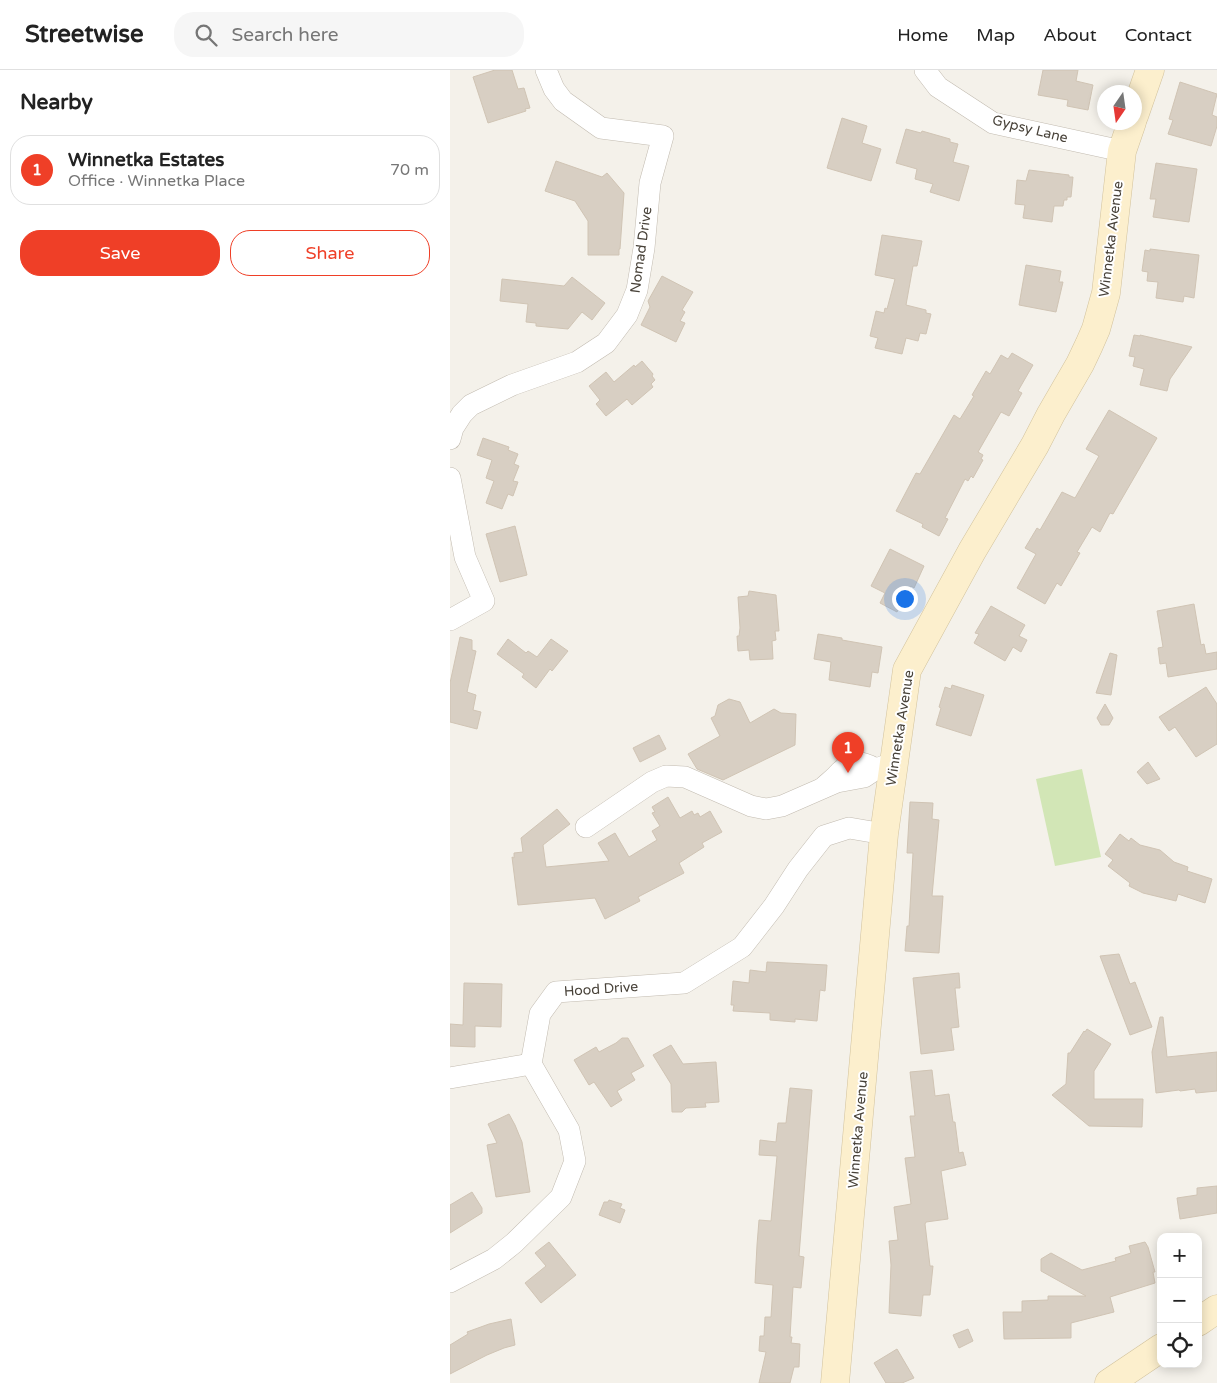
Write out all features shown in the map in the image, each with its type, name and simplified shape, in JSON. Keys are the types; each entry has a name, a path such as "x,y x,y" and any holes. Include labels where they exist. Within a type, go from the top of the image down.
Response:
{"main road":[{"path":"1142,93 1150,70"},
{"name":"Winnetka Avenue","path":"836,1383 884,834 885,766 907,670 972,551 1076,372 1096,329 1106,293 1122,151 1129,130"},
{"path":"1202,1319 1217,1308"},
{"path":"1109,1383 1157,1351"}],"street":[{"name":"Nomad Drive","path":"450,439 453,428 462,414 471,405 512,385 577,362 606,343 627,315 637,290 644,248 650,183 664,136 601,128 563,102 554,89 546,70"},
{"name":"Gypsy Lane","path":"925,70 938,87 993,123 1122,151"},
{"path":"450,478 465,557 484,602 450,620"},
{"path":"586,827 652,782 666,776 685,777 751,806 766,809 782,806 824,787 846,765 854,762 885,766"},
{"name":"Hood Drive","path":"531,1064 540,1014 556,992 684,983 742,947 824,836 849,828 884,834"},
{"path":"450,1078 531,1064 569,1130 575,1162 561,1198 514,1243 494,1259 450,1282"}],"green space":[{"path":"1082,769 1101,857 1055,866 1036,779"}],"building":[{"path":"495,70 512,70 518,89 524,88 530,108 488,123 473,77"},
{"path":"1043,70 1078,70 1076,81 1093,85 1088,110 1067,106 1068,100 1038,95"},
{"path":"1180,82 1217,94 1212,115 1217,117 1217,126 1211,146 1168,134 1173,120 1169,119"},
{"path":"842,118 867,126 862,143 881,149 871,181 827,168"},
{"path":"906,129 921,133 922,131 950,139 950,142 958,144 953,162 969,166 959,201 930,192 933,184 915,179 917,169 896,163"},
{"path":"556,161 602,177 607,173 624,193 619,255 588,255 588,221 575,201 545,191"},
{"path":"1156,163 1197,169 1189,222 1153,217 1156,199 1150,199"},
{"path":"1029,170 1073,177 1071,197 1067,197 1067,200 1064,200 1063,206 1054,206 1052,222 1023,218 1025,205 1015,204 1017,180 1026,181"},
{"path":"882,235 922,241 917,266 913,266 906,305 926,310 926,313 931,314 926,334 920,333 918,341 906,338 902,354 875,348 878,338 870,336 876,311 884,313 885,308 887,309 895,279 875,275"},
{"path":"1150,249 1199,255 1194,298 1184,296 1183,302 1156,298 1158,282 1147,281 1148,272 1142,271 1145,250 1150,251"},
{"path":"1026,265 1061,271 1059,282 1063,282 1056,312 1019,305"},
{"path":"662,276 693,292 682,310 685,312 680,321 685,323 676,342 641,325 650,307 648,301"},
{"path":"572,277 605,303 592,320 582,312 568,329 536,326 536,323 526,322 528,304 500,301 502,279 564,286"},
{"path":"1134,335 1192,347 1170,379 1167,391 1140,385 1144,369 1133,366 1135,357 1129,356"},
{"path":"1012,353 1033,365 1018,391 1022,393 1009,416 1001,412 978,452 983,455 981,459 983,460 973,478 971,476 968,481 965,479 945,518 948,519 939,536 922,527 923,524 896,511 916,473 920,474 954,415 960,419 986,371 990,374 1001,355 1008,359"},
{"path":"642,361 653,374 652,376 655,380 651,384 653,387 632,405 627,399 606,416 596,404 600,400 589,386 606,372 614,382 634,365 635,367"},
{"path":"1109,410 1157,438 1113,514 1110,513 1100,532 1092,527 1077,552 1080,553 1061,586 1057,583 1045,604 1017,588 1036,554 1025,548 1037,528 1040,530 1062,492 1075,498 1099,456 1086,449"},
{"path":"483,438 509,447 508,450 518,454 514,464 519,466 513,481 518,482 513,496 508,494 502,509 486,503 494,481 486,478 492,460 477,455"},
{"path":"515,526 527,575 500,582 486,534"},
{"path":"890,549 924,566 914,588 911,586 897,612 880,603 885,593 871,586"},
{"path":"749,591 776,595 779,631 775,631 776,640 772,641 773,659 750,660 749,650 738,651 737,636 739,636 740,628 738,597 748,596"},
{"path":"1194,604 1201,645 1204,644 1206,654 1217,652 1217,669 1168,677 1166,663 1160,664 1158,648 1163,647 1157,611"},
{"path":"991,606 1025,625 1019,636 1027,640 1021,652 1013,647 1005,661 974,643 979,634 975,633"},
{"path":"818,634 882,647 878,673 872,672 870,687 829,680 831,662 814,659"},
{"path":"460,637 472,640 472,650 476,651 467,692 476,695 473,710 481,712 477,729 450,722 450,683"},
{"path":"508,639 526,653 528,651 537,657 551,639 568,651 552,671 550,669 536,688 522,677 524,674 497,654"},
{"path":"1110,653 1117,655 1111,695 1096,693"},
{"path":"952,685 984,695 971,736 936,725 945,687 951,689"},
{"path":"1206,687 1217,704 1217,744 1196,757 1175,727 1169,731 1159,717"},
{"path":"729,699 740,702 750,723 774,709 781,713 796,714 795,745 723,780 697,769 688,754 720,736 711,718 715,716 718,705"},
{"path":"1105,704 1113,718 1109,725 1101,725 1097,718"},
{"path":"659,735 666,749 640,762 633,748"},
{"path":"1148,762 1160,779 1147,784 1137,772"},
{"path":"668,797 680,818 692,811 694,815 698,813 700,817 710,811 722,832 702,843 704,847 679,863 684,873 638,897 640,901 605,919 595,898 518,905 512,857 514,858 514,853 523,852 521,838 557,809 570,824 543,845 546,867 609,861 598,843 615,833 629,857 657,840 652,831 660,826 652,813 655,812 652,807"},
{"path":"910,802 933,803 932,819 939,820 932,896 943,896 939,953 905,951 907,926 909,926 913,853 907,853"},
{"path":"1120,834 1129,841 1131,838 1140,845 1160,850 1174,862 1188,867 1187,871 1212,879 1205,903 1178,894 1176,901 1143,893 1129,886 1130,883 1108,866 1113,860 1105,854"},
{"path":"1119,954 1130,984 1135,982 1152,1027 1130,1035 1100,956"},
{"path":"767,962 827,965 825,991 820,990 817,1021 795,1019 795,1022 770,1020 770,1013 733,1011 734,1005 731,1005 733,981 749,983 750,970 766,972"},
{"path":"959,973 960,988 955,988 959,1027 951,1028 954,1050 921,1054 913,978"},
{"path":"464,983 502,984 501,1027 475,1026 475,1047 450,1046 450,1024 463,1025"},
{"path":"1160,1017 1163,1017 1167,1057 1217,1052 1217,1091 1196,1093 1195,1089 1156,1093 1152,1052"},
{"path":"1087,1029 1111,1044 1094,1071 1094,1099 1143,1099 1142,1127 1089,1126 1052,1095 1066,1084 1068,1053 1070,1053"},
{"path":"622,1038 628,1038 644,1066 631,1073 635,1080 617,1091 622,1100 611,1107 594,1082 589,1085 574,1060 596,1047 599,1052"},
{"path":"671,1045 683,1064 716,1062 719,1102 705,1103 706,1107 686,1108 682,1112 672,1112 671,1084 653,1055"},
{"path":"932,1070 935,1096 949,1094 959,1153 963,1152 966,1165 941,1171 948,1219 926,1222 925,1224 930,1266 933,1266 930,1295 923,1295 921,1316 889,1313 891,1265 889,1241 898,1240 894,1207 911,1204 905,1158 915,1157 910,1116 915,1116 910,1072"},
{"path":"790,1088 812,1090 799,1256 804,1257 801,1288 793,1287 790,1337 792,1337 791,1343 800,1344 799,1367 794,1367 790,1383 759,1383 766,1352 759,1351 760,1336 764,1336 765,1317 771,1317 773,1285 755,1283 757,1245 759,1220 771,1221 777,1156 759,1155 760,1140 776,1142 778,1123 786,1123"},
{"path":"509,1114 522,1142 530,1192 496,1197 487,1145 497,1143 488,1124"},
{"path":"1217,1186 1217,1213 1180,1219 1177,1198 1197,1195 1197,1188"},
{"path":"472,1192 482,1208 482,1213 450,1233 450,1205"},
{"path":"609,1200 622,1204 620,1208 625,1210 620,1223 599,1215 604,1202"},
{"path":"549,1242 576,1275 541,1303 525,1283 546,1266 535,1253"},
{"path":"1145,1242 1155,1272 1153,1272 1155,1283 1110,1297 1114,1312 1071,1323 1071,1338 1004,1339 1003,1312 1022,1312 1022,1301 1048,1300 1048,1296 1086,1296 1041,1271 1041,1259 1051,1253 1082,1270 1116,1261 1115,1258 1131,1253 1129,1246"},
{"path":"511,1319 515,1345 487,1355 450,1374 450,1345 468,1334 467,1332"},
{"path":"968,1329 973,1341 959,1348 953,1335"},
{"path":"897,1349 914,1378 902,1383 886,1383 874,1363"}],"place":[{"name":"Winnetka Estates","path":"848,773"}]}
